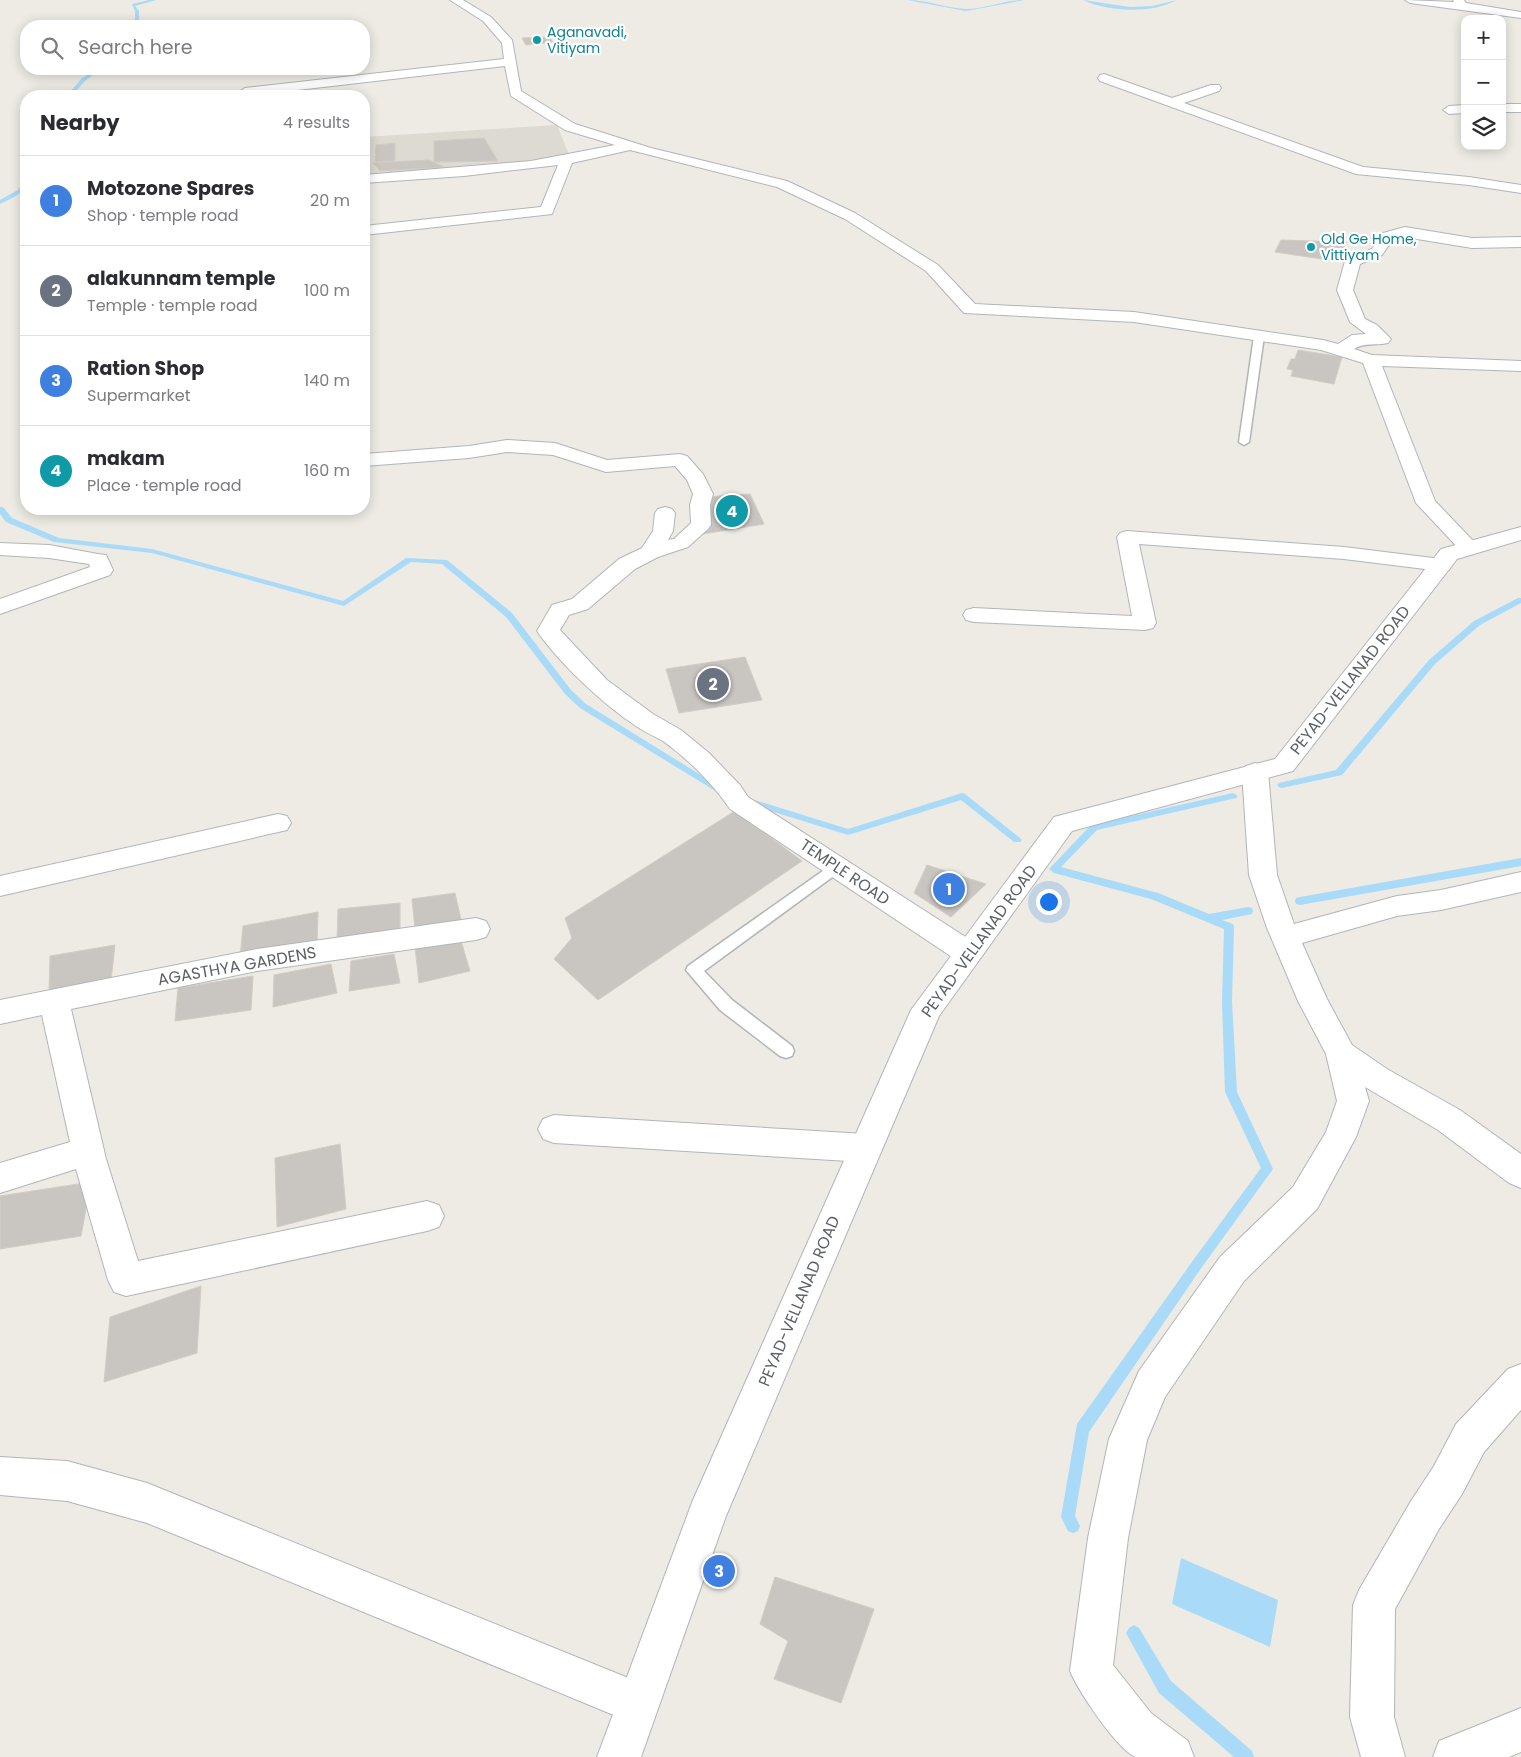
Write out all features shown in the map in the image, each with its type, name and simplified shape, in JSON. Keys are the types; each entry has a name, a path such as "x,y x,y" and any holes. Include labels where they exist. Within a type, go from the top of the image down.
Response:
{"street":[{"path":"455,0 487,19 508,42 515,93 570,127 630,146 782,184 850,216 932,268 970,309 1134,317 1323,346 1371,360 1521,366"},
{"path":"1410,0 1460,3 1521,15"},
{"path":"263,90 511,62"},
{"path":"1104,78 1361,171 1469,180 1521,189"},
{"path":"1171,103 1215,88"},
{"path":"1506,108 1521,108"},
{"path":"1449,110 1461,109"},
{"path":"370,179 550,164 630,146"},
{"path":"370,230 547,211 566,161"},
{"path":"1340,350 1358,339 1382,339 1371,329 1358,322 1345,290 1353,261 1377,252 1388,236 1405,232 1472,243 1521,242"},
{"path":"1371,360 1426,503 1469,548"},
{"path":"370,460 469,452 507,446 555,449 606,466 680,460 701,485 704,494 700,505 701,525 681,543 650,552"},
{"path":"650,552 664,531 665,513"},
{"name":"PEYAD-VELLANAD ROAD","path":"619,1757 707,1514 926,1010 1063,824 1284,765 1450,554 1521,533"},
{"path":"974,614 1145,624 1127,536 1344,553 1441,565"},
{"path":"0,549 32,549 84,556 98,560 102,570 0,607"},
{"name":"TEMPLE ROAD","path":"650,552 613,574 580,604 560,610 548,632 599,685 644,720 672,736 700,759 741,801 968,953"},
{"path":"1172,1757 1134,1729 1091,1670 1108,1538 1128,1439 1152,1384 1196,1318 1232,1269 1305,1198 1340,1137 1353,1101 1341,1054 1314,1001 1286,937 1264,875 1255,772"},
{"path":"0,886 278,823"},
{"path":"1286,937 1397,906 1441,900 1521,882"},
{"name":"AGASTHYA GARDENS","path":"0,1012 257,960 476,929"},
{"path":"54,1001 88,1151 126,1280 427,1216"},
{"path":"1341,1054 1376,1078 1448,1120 1521,1172"},
{"path":"554,1129 865,1148"},
{"path":"0,1178 88,1151"},
{"path":"1383,1757 1372,1717 1374,1605 1425,1515 1448,1480 1470,1438 1521,1382"},
{"path":"0,1476 67,1481 147,1503 638,1703"},
{"path":"1454,1757 1521,1730"}],"lane":[{"path":"1244,442 1259,336"},
{"path":"786,1051 726,1005 694,970 837,866"}],"shaded area":[{"path":"557,125 572,162 370,176 370,137"}],"water":[{"path":"1181,1558 1278,1600 1270,1647 1172,1604"}],"building":[{"name":"Aganavadi, Vitiyam","path":"549,37 553,42 526,45 522,38"},
{"path":"484,138 498,161 434,162 434,141"},
{"path":"395,143 395,161 375,162 376,145"},
{"path":"429,160 444,167 380,171 373,163"},
{"name":"Old Ge Home, Vittiyam","path":"1281,240 1347,242 1335,261 1275,252"},
{"path":"1298,350 1342,357 1334,384 1291,376 1293,370 1287,369 1291,359 1295,359"},
{"path":"750,494 764,524 703,534 706,497"},
{"path":"745,657 762,700 679,713 666,669"},
{"path":"735,811 802,861 598,1000 554,959 572,938 565,918"},
{"path":"927,865 986,884 951,917 914,893"},
{"path":"455,893 462,924 415,929 412,899"},
{"path":"400,903 400,928 337,940 338,909"},
{"path":"318,912 317,945 240,958 243,926"},
{"path":"461,941 470,971 419,983 415,947"},
{"path":"115,945 111,981 49,993 50,956"},
{"path":"394,954 400,983 349,991 351,961"},
{"path":"331,964 337,993 273,1007 274,975"},
{"path":"253,976 251,1010 175,1021 178,988"},
{"path":"340,1144 346,1209 277,1227 275,1158"},
{"path":"91,1182 81,1236 0,1249 0,1196"},
{"path":"201,1286 197,1353 104,1382 110,1317"},
{"path":"775,1577 874,1609 841,1703 774,1679 788,1641 760,1624"}],"waterway":[{"path":"135,20 137,11 133,5 154,0"},
{"path":"909,0 966,10 1022,0"},
{"path":"1085,0 1108,6 1130,8 1153,7 1175,0"},
{"path":"74,90 90,75"},
{"path":"0,202 20,191"},
{"path":"0,509 9,520 57,540 152,551 344,604 409,560 444,562 509,615 568,692 583,706 720,790"},
{"path":"1282,785 1339,773 1432,662 1477,623 1521,600"},
{"path":"748,801 848,832 962,796 1017,840"},
{"path":"1073,1526 1068,1517 1082,1429 1198,1263 1267,1169 1231,1092 1227,1002 1229,927 1154,896 1054,869 1094,827 1233,796"},
{"path":"1300,901 1521,862"},
{"path":"1210,918 1248,911"},
{"path":"1134,1633 1165,1687 1246,1757"}],"place":[{"name":"Aganavadi, Vitiyam","path":"537,40"},
{"name":"Old Ge Home, Vittiyam","path":"1311,247"},
{"name":"makam","path":"732,511"},
{"name":"alakunnam temple","path":"713,684"},
{"name":"Motozone Spares","path":"949,889"},
{"name":"Ration Shop","path":"719,1571"}]}
